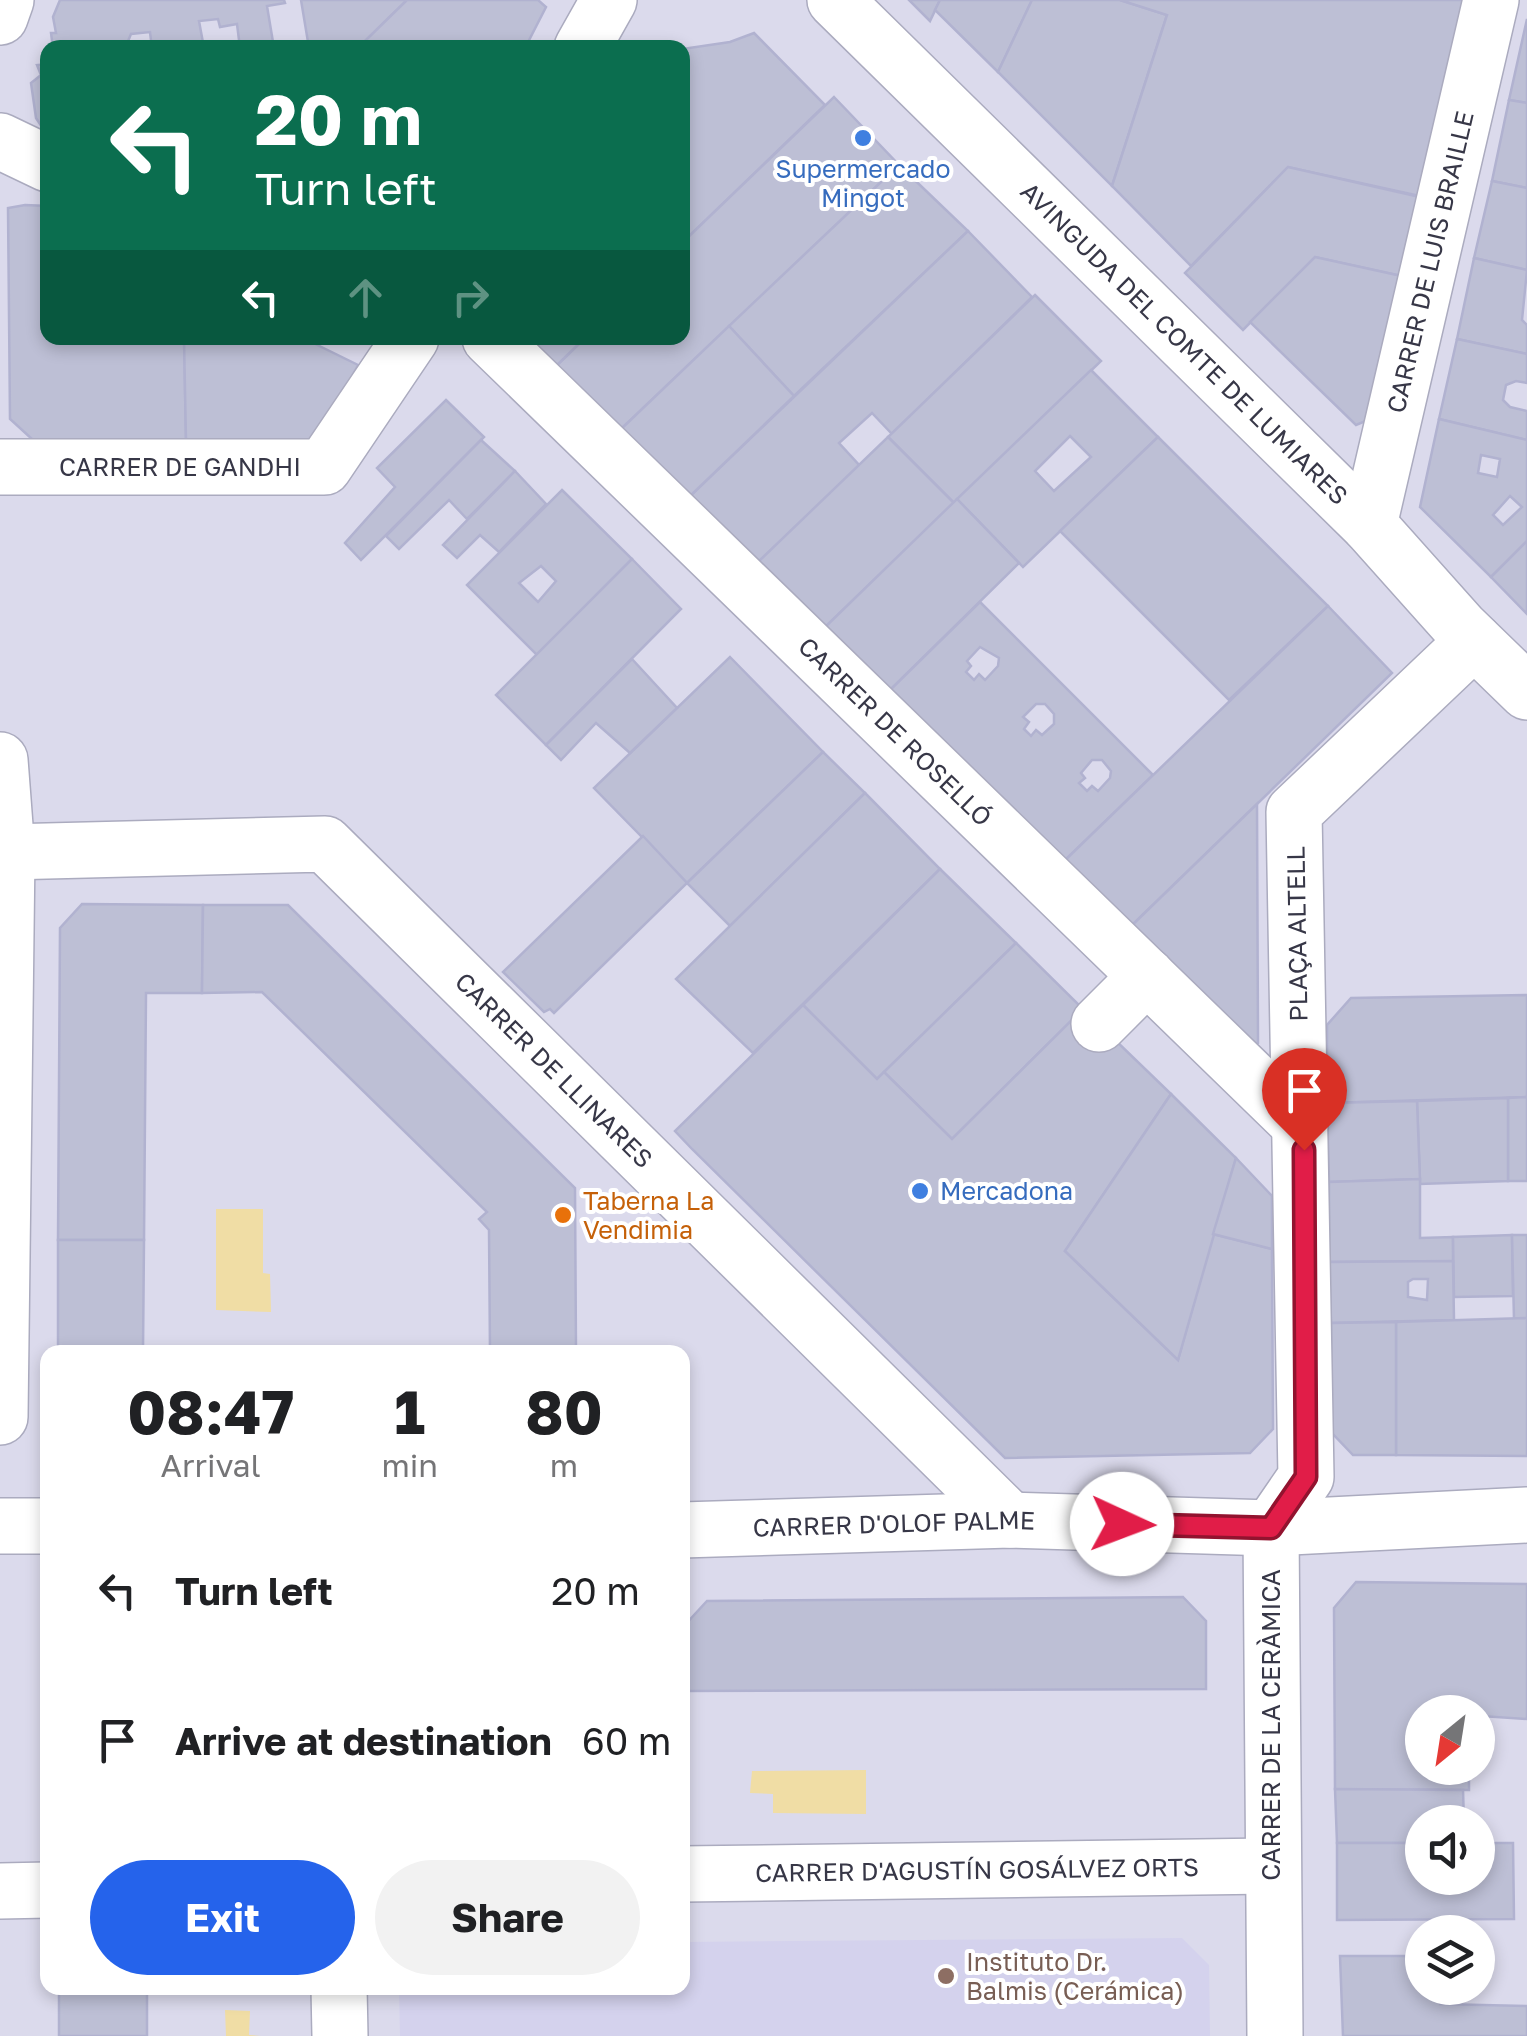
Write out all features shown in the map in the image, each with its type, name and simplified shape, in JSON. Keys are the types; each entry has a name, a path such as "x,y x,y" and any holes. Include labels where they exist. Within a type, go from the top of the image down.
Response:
{"street":[{"path":"0,17 6,0"},
{"path":"587,40 610,0"},
{"name":"AVINGUDA DEL COMTE DE LUMIARES","path":"835,0 1369,525 1474,641 1527,692"},
{"name":"CARRER DE LUIS BRAILLE","path":"1369,525 1490,0"},
{"path":"0,141 40,160"},
{"name":"CARRER DE GANDHI","path":"0,467 324,467 402,345"},
{"name":"CARRER DE ROSELLÓ","path":"497,345 1300,1125"},
{"name":"PLAÇA ALTELL","path":"1300,1125 1294,812 1474,641"},
{"path":"0,760 7,852 0,1417"},
{"name":"CARRER DE LLINARES","path":"7,852 325,844 677,1163 1010,1520"},
{"path":"1099,1024 1147,976"},
{"path":"1271,1528 1306,1477 1300,1125"},
{"name":"CARRER D'OLOF PALME","path":"690,1530 1010,1520 1271,1528 1527,1515"},
{"path":"0,1526 40,1526"},
{"name":"CARRER DE LA CERÀMICA","path":"1271,1528 1270,1866 1275,2036"},
{"name":"CARRER D'AGUSTÍN GOSÁLVEZ ORTS","path":"690,1874 1270,1866"},
{"path":"0,1890 40,1890"},
{"path":"340,1995 340,2036"}],"shaded area":[{"path":"0,0 1527,0 1527,2036 0,2036"},
{"path":"216,1209 263,1209 263,1273 270,1274 271,1312 216,1310"},
{"path":"866,1770 866,1814 773,1813 773,1794 750,1793 752,1771"},
{"name":"Instituto Dr. Balmis (Cerámica)","path":"1182,1938 1209,1965 1210,2036 400,2036 399,1995 690,1995 690,1942"},
{"path":"225,2010 250,2011 249,2035 261,2036 226,2036"}],"building":[{"path":"60,0 285,3 267,6 273,40 239,40 237,24 220,27 218,19 199,21 203,40 151,40 150,32 131,34 128,40 52,40 51,33 56,33 53,17"},
{"path":"301,0 407,0 366,40 308,40"},
{"path":"407,0 538,0 546,7 529,40 366,40"},
{"path":"909,0 940,0 930,21"},
{"path":"940,0 1032,0 998,72 935,10"},
{"path":"1032,0 1120,0 1167,15 1112,186 998,72"},
{"path":"1120,0 1473,0 1429,198 1288,167 1191,266 1112,186 1167,15"},
{"path":"1527,19 1527,103 1509,100"},
{"path":"754,33 825,105 690,235 690,48 730,42"},
{"path":"40,76 40,124 36,118 31,83"},
{"path":"834,97 899,165 618,432 554,368 578,345 690,345 690,235"},
{"path":"1509,100 1527,103 1527,188 1492,181"},
{"path":"899,165 968,231 794,396 729,326"},
{"path":"1288,167 1433,200 1415,279 1315,257 1243,330 1185,273"},
{"path":"1492,181 1527,188 1527,270 1474,258"},
{"path":"40,206 40,345 184,345 186,439 33,440 10,419 8,208"},
{"path":"968,231 1032,297 892,434 872,413 839,443 860,466 754,566 687,499"},
{"path":"1315,257 1415,279 1385,413 1356,425 1250,322"},
{"path":"1474,258 1527,270 1522,320 1527,325 1527,354 1457,339"},
{"path":"1035,295 1101,361 954,503 888,437"},
{"path":"729,326 794,396 687,499 618,432"},
{"path":"1457,339 1527,354 1527,383 1516,381 1506,385 1503,400 1510,407 1527,411 1527,440 1439,419"},
{"path":"184,345 317,345 358,365 319,441 186,441"},
{"path":"530,345 578,345 554,368"},
{"path":"1091,370 1158,437 1023,567 957,499","holes":["1070,436 1091,457 1054,491 1035,471"]},
{"path":"446,400 484,437 361,560 345,543 395,487 377,468"},
{"path":"1439,419 1527,440 1527,541 1491,577 1420,507","holes":["1481,455 1500,459 1497,477 1478,473","1510,496 1522,507 1503,525 1493,515"]},
{"path":"888,437 954,503 818,634 754,566"},
{"path":"1158,437 1328,606 1229,700 1060,531"},
{"path":"481,440 515,471 467,519 449,500 399,549 386,536"},
{"path":"515,471 546,504 499,552 480,535 457,558 443,545"},
{"path":"562,490 632,559 537,655 467,585","holes":["541,566 556,581 538,602 519,583"]},
{"path":"957,499 1019,563 884,696 818,634"},
{"path":"1527,541 1527,614 1491,577"},
{"path":"632,559 681,609 546,745 496,695"},
{"path":"980,602 1153,775 1057,868 884,696","holes":["980,647 999,658 998,666 985,680 979,674 974,680 966,672 971,666 967,661","1036,704 1045,704 1054,714 1054,724 1042,735 1036,730 1031,736 1024,729 1029,722 1023,717","1092,760 1102,760 1111,771 1098,791 1092,786 1087,791 1079,783 1085,778 1081,773"]},
{"path":"1328,606 1392,673 1124,933 1057,868"},
{"path":"730,657 823,752 687,883 594,788"},
{"path":"632,659 677,708 630,753 596,723 561,760 546,745"},
{"path":"823,752 865,793 730,926 687,883"},
{"path":"865,793 940,869 753,1053 676,979"},
{"path":"1257,804 1258,1043 1241,1050 1124,933"},
{"path":"643,836 687,883 554,1013 550,1009 544,1012 503,972"},
{"path":"940,869 1016,943 877,1079 803,1005"},
{"path":"82,904 203,905 202,993 146,993 144,1240 58,1240 60,928"},
{"path":"203,905 288,905 575,1188 576,1345 490,1345 489,1230 479,1219 487,1212 262,992 202,993"},
{"path":"1016,943 1083,1009 952,1139 884,1072"},
{"path":"1527,995 1527,1097 1327,1103 1327,1025 1351,998"},
{"name":"Mercadona","path":"803,1005 877,1079 884,1072 952,1139 1083,1009 1171,1094 1065,1251 1178,1360 1213,1234 1272,1249 1273,1429 1250,1453 1005,1458 675,1131"},
{"path":"1171,1094 1236,1158 1178,1360 1065,1251"},
{"path":"1527,1097 1527,1181 1508,1181 1508,1098"},
{"path":"1508,1098 1508,1181 1420,1184 1417,1101"},
{"path":"1417,1101 1420,1179 1329,1182 1327,1103"},
{"path":"1236,1158 1272,1196 1272,1249 1213,1234"},
{"path":"1420,1179 1420,1238 1453,1237 1453,1261 1329,1262 1329,1182"},
{"path":"1512,1235 1513,1296 1454,1297 1453,1237"},
{"path":"1512,1235 1527,1235 1527,1318 1514,1319"},
{"path":"58,1240 144,1240 143,1345 58,1345"},
{"path":"1453,1261 1454,1320 1331,1323 1329,1262","holes":["1428,1279 1427,1300 1408,1297 1408,1282"]},
{"path":"1527,1318 1527,1456 1396,1455 1396,1322"},
{"path":"1396,1322 1396,1455 1353,1455 1331,1432 1331,1323"},
{"path":"1356,1582 1527,1584 1527,1719 1495,1717 1495,1695 1405,1695 1405,1785 1469,1785 1469,1790 1335,1789 1334,1608"},
{"path":"1183,1597 1206,1621 1206,1689 690,1691 690,1619 707,1601"},
{"path":"1335,1789 1463,1790 1463,1805 1405,1805 1405,1843 1337,1843"},
{"path":"1337,1843 1405,1843 1405,1895 1495,1895 1495,1843 1513,1843 1514,1919 1495,1919 1495,1915 1405,1915 1405,1920 1337,1920"},
{"path":"1340,1956 1405,1956 1405,2005 1527,2006 1527,2036 1343,2036"},
{"path":"59,1995 147,1995 147,2036 59,2036"}],"place":[{"name":"Supermercado Mingot","path":"863,138"},
{"name":"Mercadona","path":"920,1191"},
{"name":"Taberna La Vendimia","path":"563,1215"},
{"name":"Instituto Dr. Balmis (Cerámica)","path":"946,1976"}],"route":[{"path":"1122,1524 1271,1528 1306,1477 1304,1150"}]}
